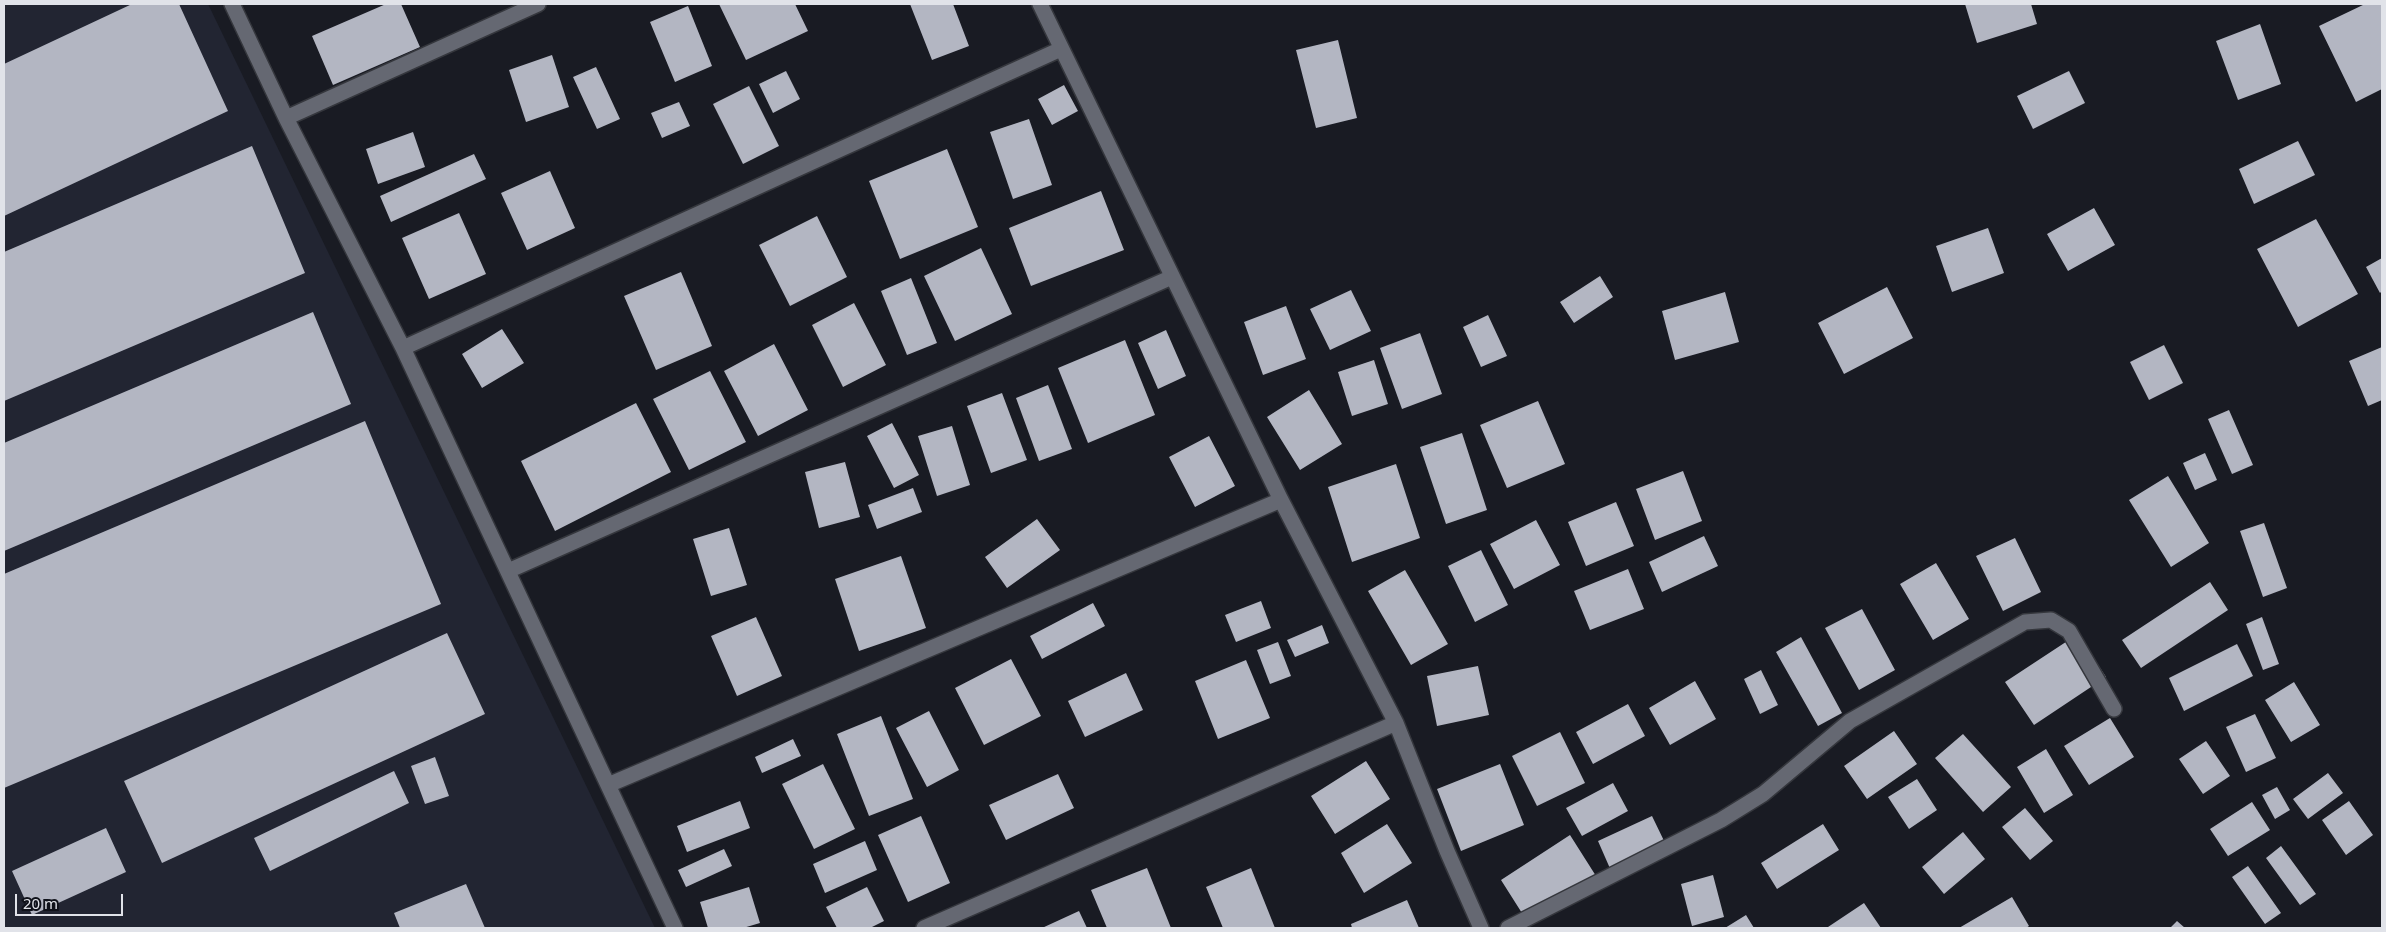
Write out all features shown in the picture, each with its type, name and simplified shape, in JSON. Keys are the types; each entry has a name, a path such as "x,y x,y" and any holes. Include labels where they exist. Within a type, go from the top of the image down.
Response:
{"street":[{"path":"232,4 286,118 403,348 675,928"},
{"path":"286,118 538,4"},
{"path":"1040,4 1060,49 1281,500 1396,723 1447,851 1481,928"},
{"path":"403,348 1060,49"},
{"path":"508,571 1172,277"},
{"path":"608,785 1281,500"},
{"path":"1508,928 1721,820 1763,794 1850,721 2025,622 2051,620 2069,631 2114,709"},
{"path":"924,928 1396,723"}],"shaded area":[{"path":"4,4 208,4 655,928 4,928"}],"building":[{"path":"132,4 179,4 228,111 4,216 4,64"},
{"path":"386,4 401,4 420,47 333,85 312,36"},
{"path":"719,4 795,4 808,31 746,60"},
{"path":"910,4 953,4 969,46 932,60"},
{"path":"1965,4 2031,4 2037,24 1977,43"},
{"path":"2365,4 2382,4 2382,89 2356,102 2319,26"},
{"path":"688,6 712,66 675,82 650,22"},
{"path":"2260,24 2281,84 2238,100 2216,41"},
{"path":"1338,40 1357,118 1316,128 1296,50"},
{"path":"552,55 569,107 526,122 509,70"},
{"path":"596,67 620,119 597,129 573,77"},
{"path":"786,71 800,99 773,113 759,84"},
{"path":"2069,71 2085,103 2033,129 2017,96"},
{"path":"1064,85 1078,111 1052,125 1038,99"},
{"path":"749,86 779,146 743,164 713,104"},
{"path":"679,102 690,126 662,138 651,113"},
{"path":"1029,119 1052,185 1013,199 990,132"},
{"path":"413,132 425,167 378,184 366,149"},
{"path":"2298,141 2315,175 2254,204 2239,169"},
{"path":"252,146 305,273 4,401 4,252"},
{"path":"947,149 978,227 900,259 869,181"},
{"path":"474,154 486,179 391,222 380,196"},
{"path":"550,171 575,228 527,250 501,193"},
{"path":"1101,191 1124,250 1031,286 1009,228"},
{"path":"2094,208 2115,245 2068,271 2047,234"},
{"path":"459,213 486,274 429,299 402,238"},
{"path":"817,216 847,277 790,306 759,245"},
{"path":"2316,219 2358,294 2298,327 2257,249"},
{"path":"1988,228 2004,273 1952,292 1936,246"},
{"path":"981,248 1012,314 955,341 924,276"},
{"path":"2382,258 2382,291 2380,293 2366,267"},
{"path":"681,272 712,346 656,370 624,296"},
{"path":"1600,276 1613,297 1574,323 1560,302"},
{"path":"911,278 937,343 907,355 881,291"},
{"path":"1887,287 1913,338 1844,374 1818,323"},
{"path":"1351,290 1371,331 1330,350 1310,309"},
{"path":"1725,292 1739,342 1675,360 1662,311"},
{"path":"854,303 886,365 843,387 812,325"},
{"path":"1286,306 1306,359 1263,375 1244,322"},
{"path":"313,312 351,404 4,551 4,443"},
{"path":"1488,315 1507,356 1481,367 1463,327"},
{"path":"502,329 524,363 482,388 462,354"},
{"path":"1166,330 1186,376 1158,389 1138,343"},
{"path":"1420,333 1442,394 1402,409 1380,348"},
{"path":"1125,340 1155,415 1088,443 1058,368"},
{"path":"774,344 808,410 758,436 724,371"},
{"path":"2164,345 2183,383 2149,400 2130,362"},
{"path":"2382,347 2382,400 2368,406 2349,361"},
{"path":"1374,360 1388,404 1352,416 1338,372"},
{"path":"710,371 746,442 689,470 653,399"},
{"path":"1048,385 1072,449 1039,461 1016,398"},
{"path":"1309,390 1342,444 1300,470 1267,417"},
{"path":"1002,393 1027,460 991,473 967,406"},
{"path":"1538,401 1565,464 1507,488 1480,425"},
{"path":"636,403 671,472 555,531 521,461"},
{"path":"2229,410 2253,465 2232,474 2208,419"},
{"path":"365,421 441,604 4,788 4,574"},
{"path":"892,423 919,475 894,488 867,436"},
{"path":"952,426 970,485 937,496 918,436"},
{"path":"1462,433 1487,510 1446,524 1420,447"},
{"path":"1209,436 1235,486 1195,507 1169,457"},
{"path":"2205,453 2217,480 2195,490 2183,463"},
{"path":"845,462 860,517 819,528 805,472"},
{"path":"1396,464 1420,538 1352,562 1328,487"},
{"path":"1683,471 1702,521 1655,540 1636,489"},
{"path":"2168,476 2209,543 2171,567 2129,500"},
{"path":"913,488 922,512 877,529 868,505"},
{"path":"1616,502 1634,546 1586,566 1568,522"},
{"path":"1037,519 1060,550 1007,588 985,557"},
{"path":"1536,520 1560,565 1514,589 1490,544"},
{"path":"2264,523 2287,588 2263,597 2240,531"},
{"path":"729,528 747,585 711,596 693,539"},
{"path":"1704,536 1718,566 1662,592 1649,562"},
{"path":"2015,538 2041,592 2003,611 1976,556"},
{"path":"1481,550 1508,605 1475,622 1448,566"},
{"path":"901,556 926,628 859,651 835,579"},
{"path":"1936,563 1969,619 1933,640 1900,584"},
{"path":"1628,569 1644,609 1590,630 1574,591"},
{"path":"1405,570 1448,644 1411,665 1368,591"},
{"path":"2210,582 2228,610 2141,668 2122,640"},
{"path":"1261,601 1271,628 1236,642 1225,615"},
{"path":"1093,603 1105,626 1042,659 1030,636"},
{"path":"1862,609 1895,670 1859,690 1825,628"},
{"path":"756,617 782,676 737,696 711,636"},
{"path":"2262,617 2279,664 2263,670 2246,624"},
{"path":"1322,625 1329,643 1295,657 1287,640"},
{"path":"447,633 485,714 162,863 124,781"},
{"path":"2078,634 2106,677 2034,725 2005,682"},
{"path":"1801,637 1842,713 1818,726 1776,652"},
{"path":"1278,642 1291,676 1270,684 1257,650"},
{"path":"2237,644 2253,676 2184,711 2169,678"},
{"path":"1011,659 1041,716 984,745 955,688"},
{"path":"1246,660 1270,718 1218,739 1195,681"},
{"path":"1478,666 1489,715 1437,726 1427,676"},
{"path":"1761,670 1778,705 1760,714 1744,679"},
{"path":"1126,673 1143,710 1085,737 1068,701"},
{"path":"1695,681 1716,719 1670,745 1649,708"},
{"path":"2294,682 2320,725 2291,742 2265,700"},
{"path":"1628,704 1645,736 1593,764 1576,732"},
{"path":"929,711 959,770 927,787 896,728"},
{"path":"2255,714 2276,758 2246,772 2226,727"},
{"path":"881,716 913,799 869,816 837,734"},
{"path":"2110,718 2134,757 2089,785 2064,746"},
{"path":"1894,731 1917,764 1867,799 1844,766"},
{"path":"1560,732 1585,783 1537,806 1512,756"},
{"path":"1963,734 2011,787 1983,812 1935,758"},
{"path":"793,739 801,756 762,773 755,757"},
{"path":"2206,741 2230,776 2203,794 2179,759"},
{"path":"2046,749 2073,795 2044,813 2017,767"},
{"path":"435,757 449,796 425,804 411,766"},
{"path":"1366,761 1390,799 1335,834 1311,796"},
{"path":"823,764 855,829 814,849 782,784"},
{"path":"1500,764 1524,825 1461,851 1437,789"},
{"path":"394,771 409,803 270,871 254,838"},
{"path":"2328,773 2343,793 2308,819 2293,799"},
{"path":"1058,774 1074,808 1006,840 989,805"},
{"path":"1917,779 1937,810 1909,829 1888,797"},
{"path":"1613,783 1628,811 1582,836 1566,808"},
{"path":"2277,787 2290,810 2275,819 2262,795"},
{"path":"740,801 750,828 687,852 677,826"},
{"path":"2349,801 2373,835 2346,855 2322,820"},
{"path":"2252,802 2270,830 2228,856 2210,829"},
{"path":"2025,808 2053,841 2030,860 2002,827"},
{"path":"921,816 950,883 908,902 878,835"},
{"path":"1652,816 1667,847 1612,873 1598,841"},
{"path":"1387,824 1412,863 1364,893 1341,853"},
{"path":"1823,824 1839,850 1777,889 1761,863"},
{"path":"106,828 126,872 32,915 12,871"},
{"path":"1963,832 1985,859 1944,894 1922,867"},
{"path":"1570,835 1596,876 1527,921 1501,880"},
{"path":"865,841 877,870 825,893 813,864"},
{"path":"2281,846 2316,894 2300,905 2266,858"},
{"path":"724,849 732,866 686,887 678,870"},
{"path":"2248,866 2281,913 2265,924 2232,877"},
{"path":"1147,868 1171,928 1107,928 1091,890"},
{"path":"1251,868 1275,928 1223,928 1206,887"},
{"path":"1713,875 1724,917 1692,926 1681,884"},
{"path":"466,884 485,928 400,928 394,913"},
{"path":"749,887 760,923 743,928 708,928 700,902"},
{"path":"867,887 884,921 870,928 837,928 826,907"},
{"path":"2012,897 2029,926 2026,928 1959,928"},
{"path":"1407,900 1419,928 1352,928 1351,924"},
{"path":"1864,903 1881,928 1828,927"},
{"path":"1079,911 1087,928 1042,928"},
{"path":"1746,915 1754,928 1725,928"},
{"path":"2177,921 2185,928 2170,928"}]}
